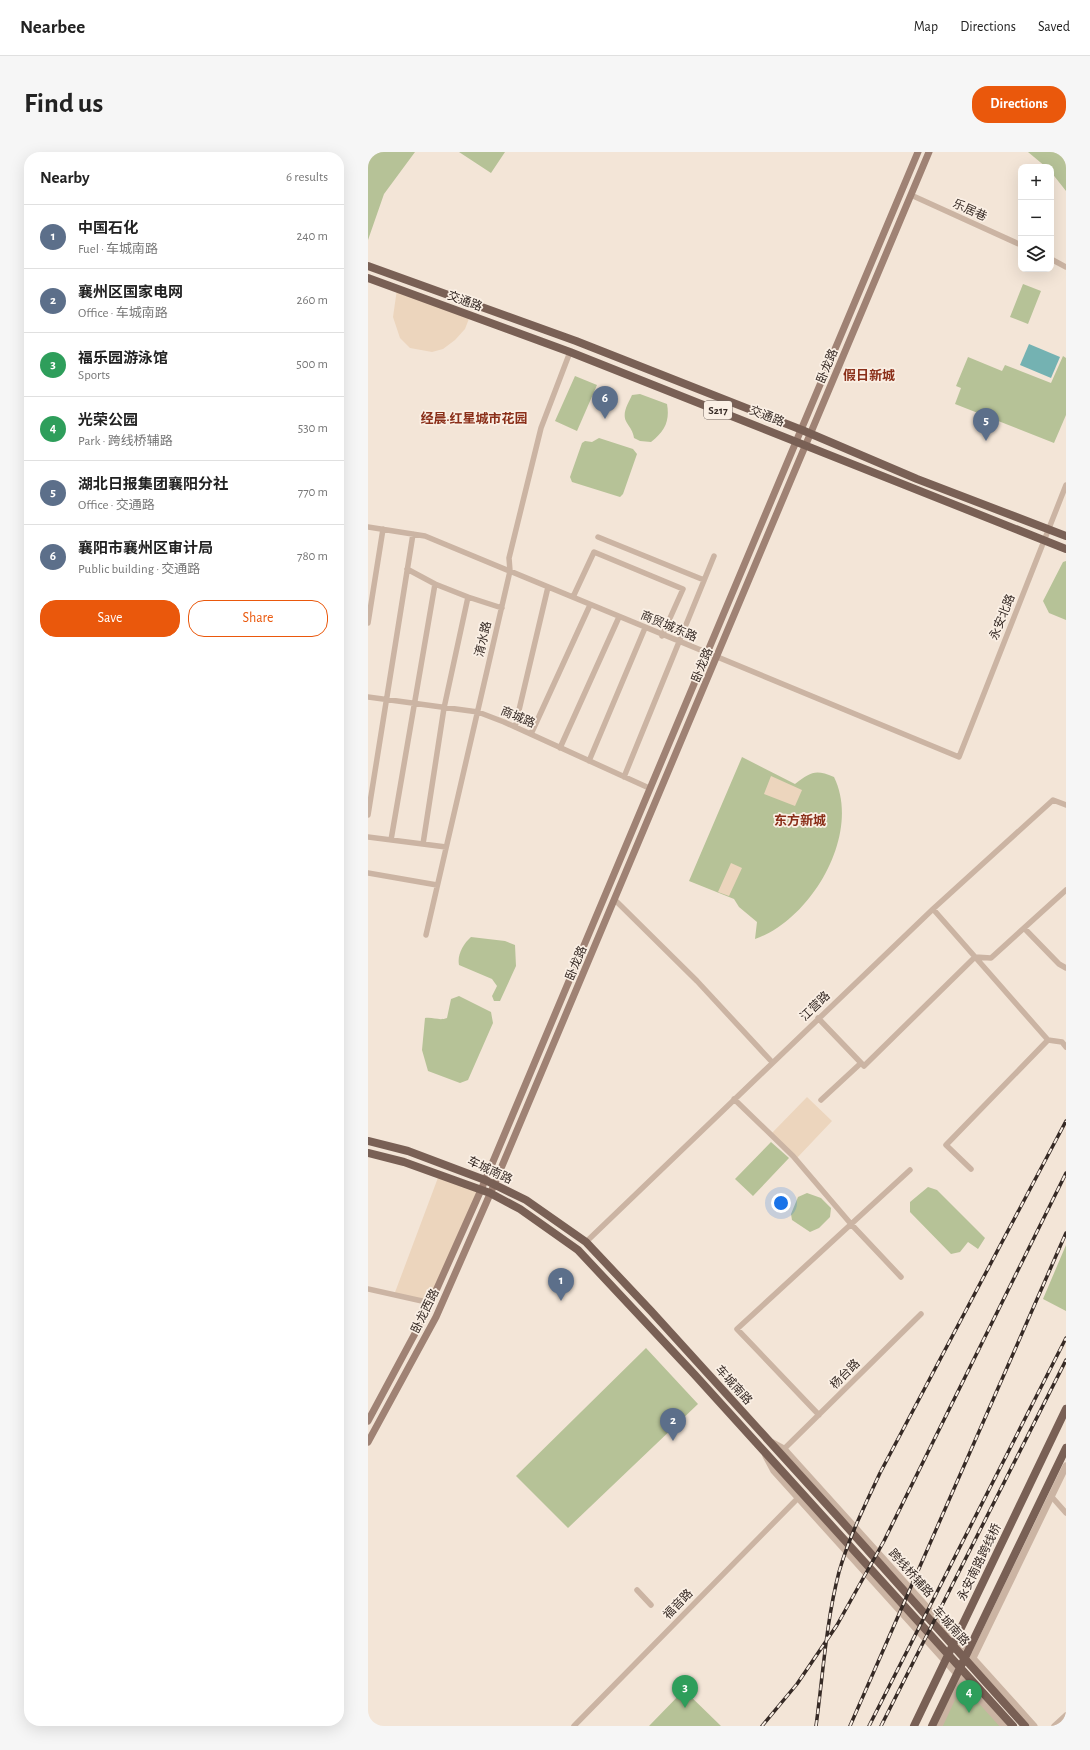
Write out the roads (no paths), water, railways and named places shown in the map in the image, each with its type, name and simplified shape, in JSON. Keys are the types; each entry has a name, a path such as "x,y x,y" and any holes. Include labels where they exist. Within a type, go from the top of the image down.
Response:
{"main road":[{"name":"卧龙路","path":"485,1180 798,441 918,152"},
{"name":"卧龙路","path":"494,1186 929,152"},
{"name":"交通路","path":"368,266 576,341 802,430 917,479 1049,528 1066,536"},
{"name":"交通路","path":"368,278 570,352 798,441 1066,549"},
{"name":"车城南路","path":"368,1141 408,1151 485,1180 494,1186 526,1200 586,1242 651,1311 839,1518 1025,1726"},
{"name":"车城南路","path":"368,1153 404,1162 490,1193 520,1209 578,1250 1013,1726"},
{"name":"卧龙西路","path":"368,1421 431,1304 485,1180"},
{"name":"卧龙西路","path":"368,1442 436,1318 494,1186"},
{"name":"永安南路跨线桥","path":"914,1726 1066,1409"},
{"path":"932,1726 1066,1448"}],"street":[{"name":"乐居巷","path":"910,195 1018,244"},
{"path":"1054,261 1066,267"},
{"name":"淯水路","path":"426,935 502,608 510,571 509,558 542,428 570,352"},
{"name":"永安北路","path":"959,757 1066,485"},
{"name":"商贸城东路","path":"368,527 425,536 573,597 662,636 959,757"},
{"path":"368,623 383,529"},
{"path":"368,815 413,534"},
{"path":"598,536 704,580"},
{"path":"573,597 594,552 683,589 662,636"},
{"path":"624,777 714,556"},
{"path":"407,569 435,584 502,608"},
{"path":"391,840 435,584"},
{"path":"515,727 548,587"},
{"path":"423,844 444,708 468,597"},
{"path":"531,734 590,605"},
{"path":"560,748 619,617"},
{"path":"589,761 645,628"},
{"name":"商城路","path":"368,697 478,712 531,734 650,788"},
{"name":"江营路","path":"586,1242 933,909 1053,800 1066,805"},
{"path":"368,837 446,847"},
{"path":"368,873 437,886"},
{"path":"818,1018 864,1066 975,957 991,958 1066,891"},
{"path":"615,900 697,981 772,1062"},
{"path":"933,909 1048,1040 1062,1042 1066,1047"},
{"path":"1024,928 1059,964 1066,968"},
{"path":"971,1169 946,1145 1048,1040"},
{"path":"821,1100 861,1063"},
{"path":"734,1099 793,1156 851,1224 901,1277"},
{"path":"819,1415 737,1329 910,1170"},
{"path":"368,1289 431,1304"},
{"name":"杨台路","path":"784,1450 921,1314"},
{"name":"跨线桥辅路","path":"767,1440 784,1450 1034,1726"},
{"path":"764,1452 774,1471 1004,1726"},
{"path":"973,1658 1066,1466"},
{"path":"1051,1496 1066,1513"},
{"name":"福音路","path":"574,1726 798,1498"},
{"path":"637,1590 652,1605"},
{"path":"940,1726 961,1679"},
{"path":"1054,1726 1066,1715"}],"water":[{"path":"1029,344 1060,357 1051,378 1020,365"}],"railway":[{"path":"816,1726 831,1610 839,1572 852,1534 880,1473 1066,1121"},
{"path":"762,1726 797,1684 837,1625 884,1541 1066,1173"},
{"path":"850,1726 1066,1233"},
{"path":"869,1726 1066,1338"},
{"path":"881,1726 1066,1360"}],"place":[{"name":"襄阳市襄州区审计局","path":"605,419"},
{"name":"湖北日报集团襄阳分社","path":"986,441"},
{"name":"中国石化","path":"561,1301"},
{"name":"襄州区国家电网","path":"673,1441"},
{"name":"福乐园游泳馆","path":"685,1708"},
{"name":"光荣公园","path":"969,1713"}],"district":[{"name":"假日新城","path":"869,376"},
{"name":"经晨·红星城市花园","path":"474,419"},
{"name":"东方新城","path":"800,821"}]}
